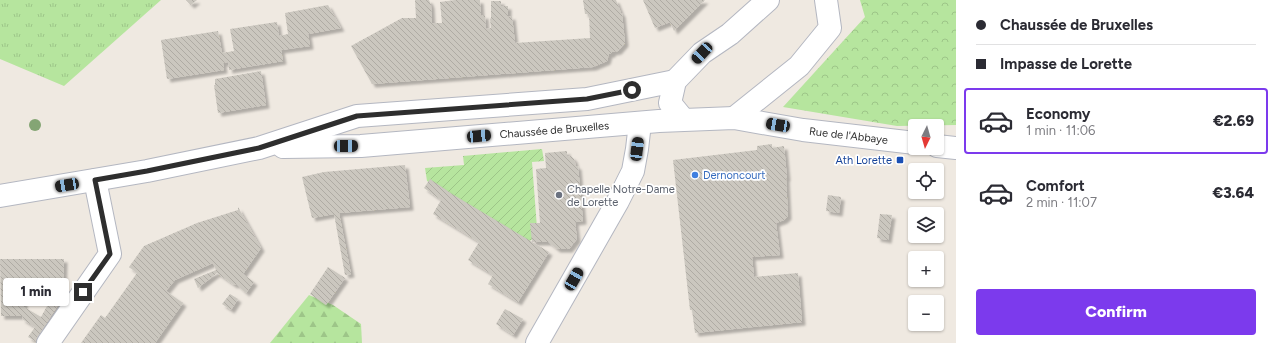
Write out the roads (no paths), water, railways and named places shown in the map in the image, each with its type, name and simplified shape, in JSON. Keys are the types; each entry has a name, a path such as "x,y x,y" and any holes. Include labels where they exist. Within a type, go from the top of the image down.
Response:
{"street":[{"path":"683,119 670,104 675,81 702,53 730,34 768,0"},
{"path":"734,118 799,66 830,28 826,0"},
{"name":"Chaussée de Bruxelles","path":"0,196 147,171 259,148 357,116 587,99 675,81"},
{"name":"Chaussée de Bruxelles","path":"259,148 361,146 683,119 734,118"},
{"name":"Rue de l'Abbaye","path":"734,118 803,130 908,142"},
{"path":"537,343 633,172 640,123"},
{"path":"944,147 956,148"},
{"path":"48,343 110,254 95,180"}],"place":[{"name":"Ath Lorette","path":"900,160"},
{"name":"Dernoncourt","path":"695,175"},
{"name":"Chapelle Notre-Dame de Lorette","path":"559,195"}]}
